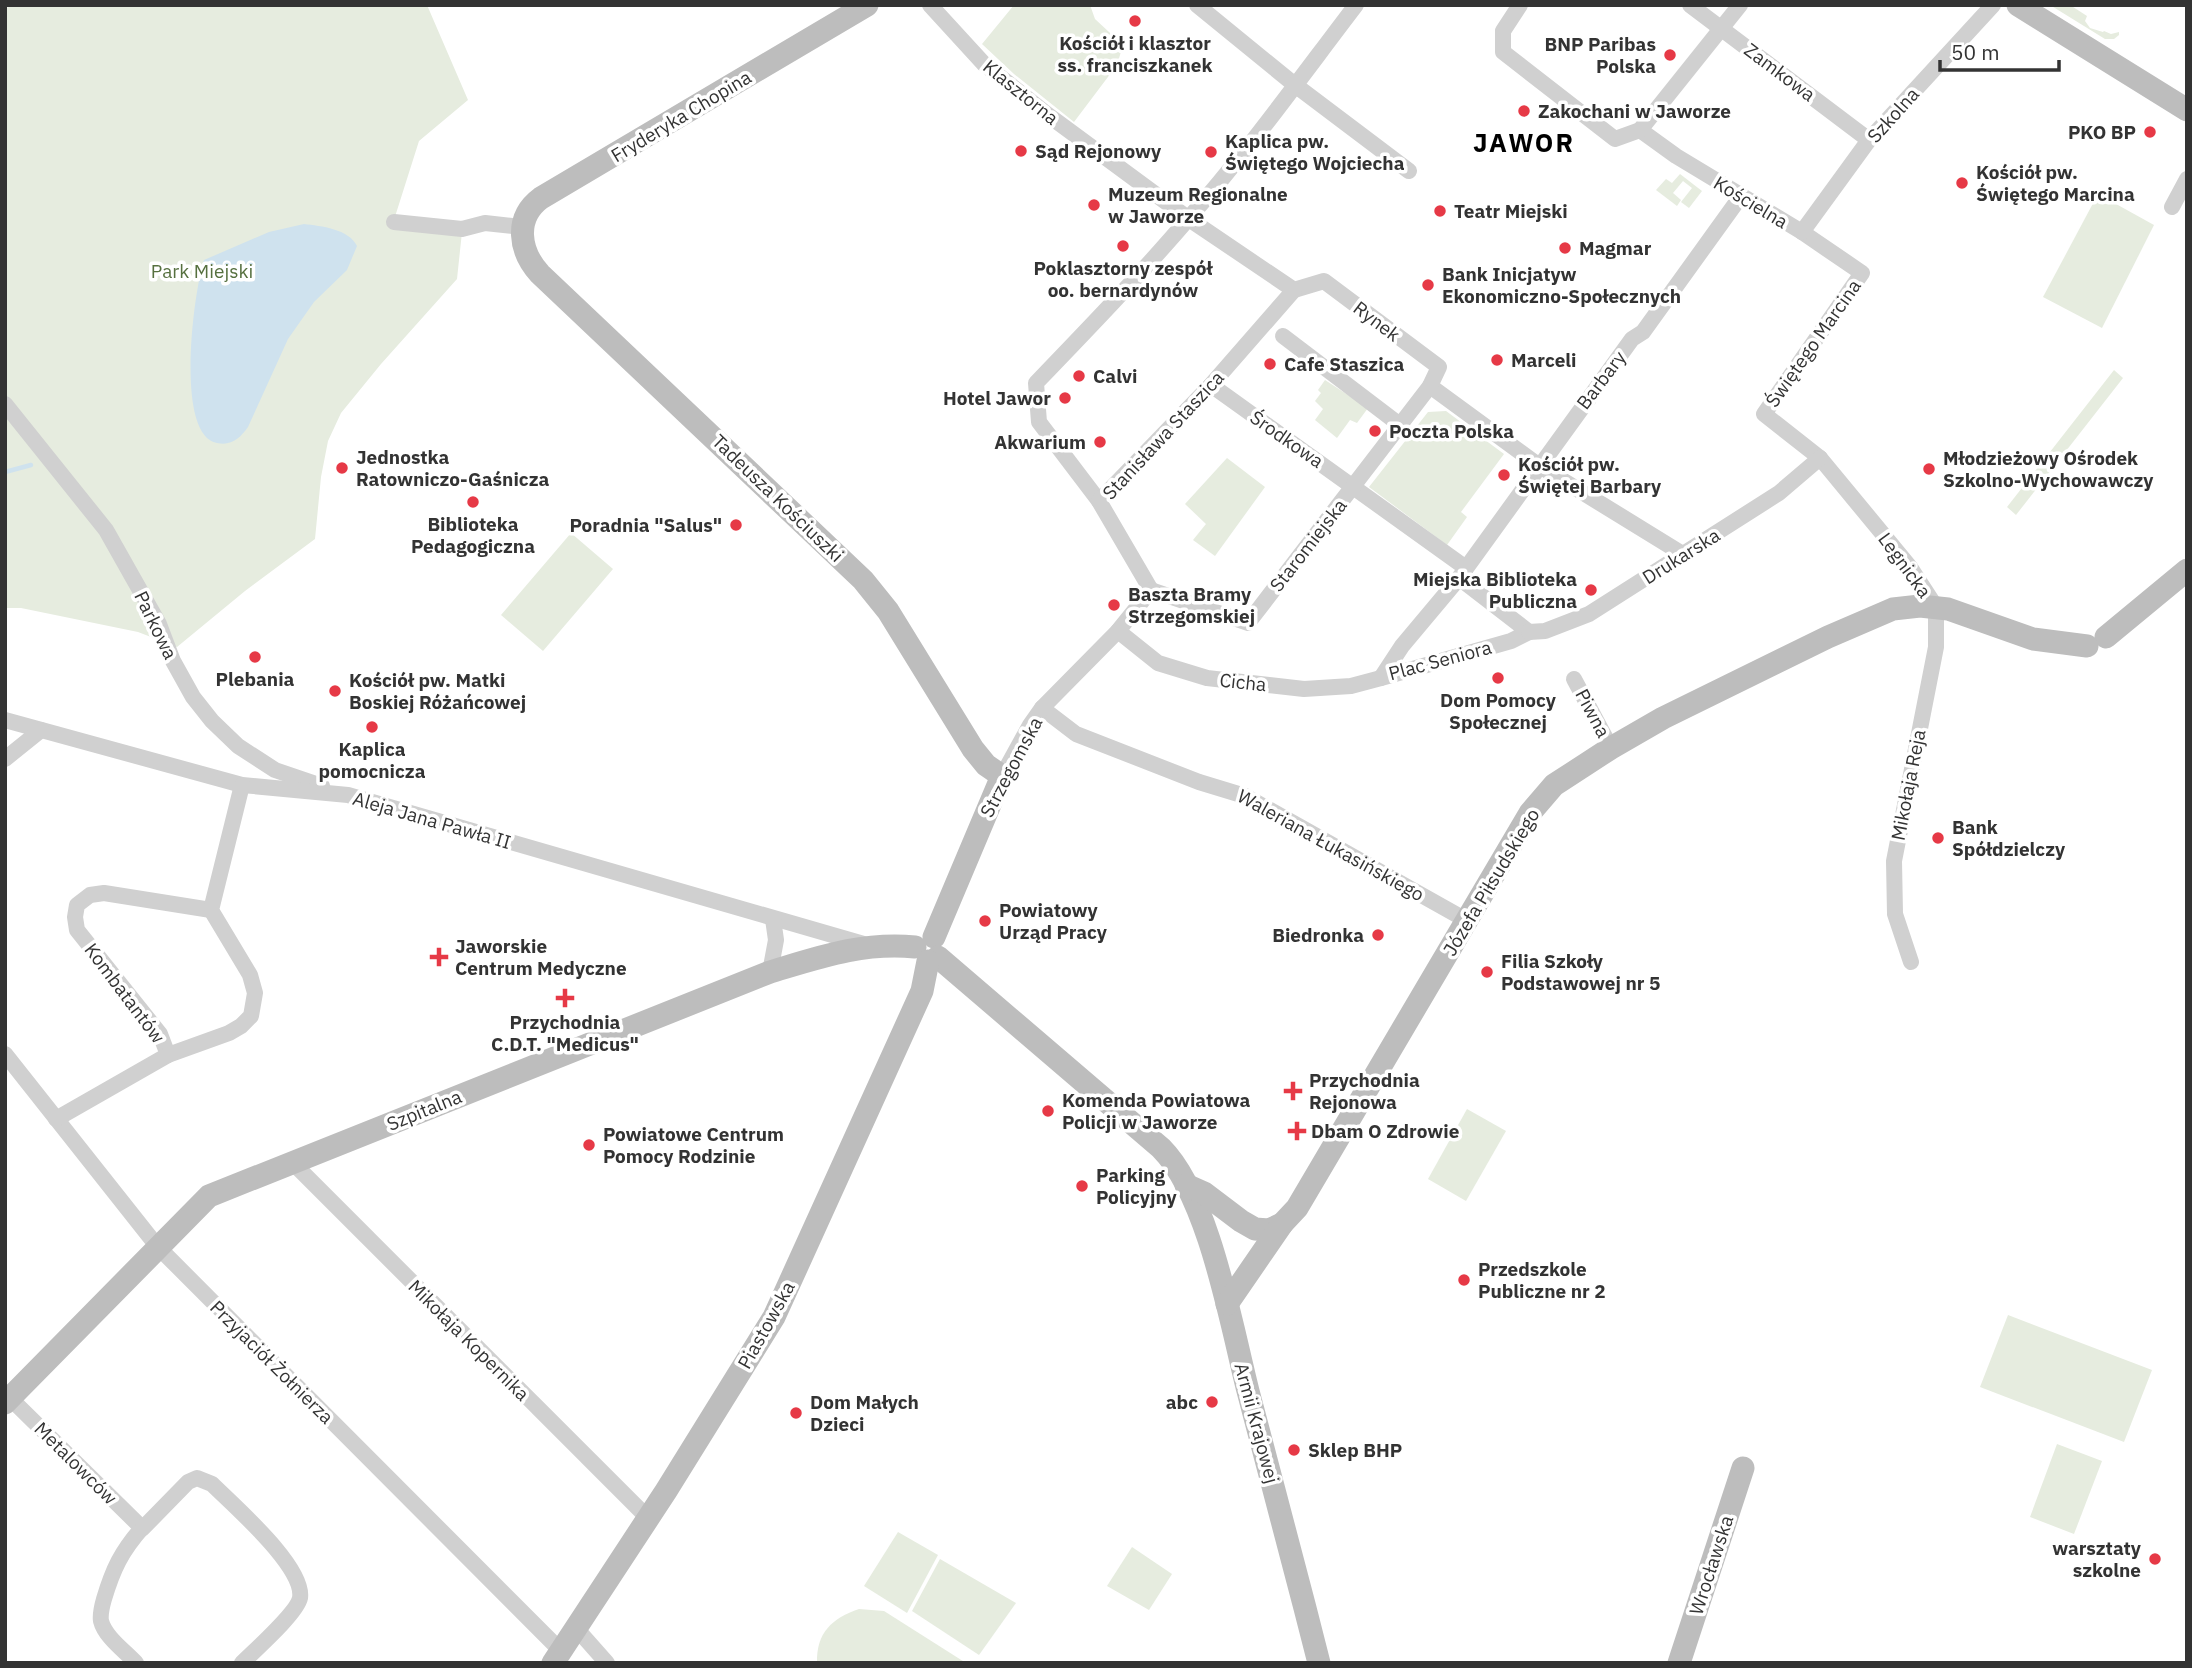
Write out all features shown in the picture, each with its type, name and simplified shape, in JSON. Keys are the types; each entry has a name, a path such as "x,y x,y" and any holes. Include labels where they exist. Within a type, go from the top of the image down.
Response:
{"street":[{"name":"Fryderyka Chopina","path":"522,237 531,207 541,198 867,5"},
{"name":"Klasztorna","path":"930,5 984,64 1048,115 1189,219 1294,290"},
{"path":"1197,5 1295,85 1409,171"},
{"path":"1098,501 1039,422 1036,383 1189,219 1266,124 1356,5"},
{"path":"1520,5 1503,31 1503,51 1615,139 1640,130 1740,5"},
{"name":"Zamkowa","path":"1690,5 1869,139"},
{"name":"Szkolna","path":"1802,232 1869,139 1993,5"},
{"path":"2018,5 2187,110"},
{"name":"Kościelna","path":"1640,130 1676,156 1802,232 1862,273"},
{"path":"2172,207 2187,179"},
{"name":"Barbary","path":"1462,573 1538,465 1632,339 1643,332 1741,196"},
{"path":"394,222 462,229 485,223 522,237"},
{"name":"Tadeusza Kościuszki","path":"522,237 529,261 540,274 869,586 888,611 973,749 986,765 1002,776"},
{"name":"Świętego Marcina","path":"1764,414 1862,273"},
{"name":"Rynek","path":"1294,290 1324,281 1439,366 1430,386"},
{"name":"Stanisława Staszica","path":"1152,590 1098,501 1211,385 1294,290"},
{"path":"1283,336 1400,425"},
{"name":"Środkowa","path":"1211,385 1354,486 1462,573"},
{"path":"1430,386 1538,465 1681,553"},
{"name":"Staromiejska","path":"1152,590 1248,623 1430,386"},
{"name":"Parkowa","path":"5,404 11,422 106,530 159,624 173,661 192,697 212,722 238,746 275,770 348,795"},
{"name":"Legnicka","path":"1764,414 1820,458 1910,568 1936,607 1961,613 2032,639 2096,642 2187,570"},
{"name":"Drukarska","path":"1529,632 1545,631 1589,614 1779,493 1820,458"},
{"name":"Plac Seniora","path":"1462,573 1529,632 1485,649 1381,678 1402,646 1462,573"},
{"name":"Strzegomska","path":"929,950 1002,776 1030,725 1042,708 1118,631 1152,590"},
{"name":"Józefa Piłsudskiego","path":"1227,1304 1282,1224 1297,1208 1530,813 1554,785 1663,718 1877,615 1908,607 1936,607"},
{"name":"Mikołaja Reja","path":"1911,962 1895,914 1894,861 1936,647 1936,607"},
{"name":"Cicha","path":"1118,631 1158,663 1207,678 1304,689 1351,686 1381,678"},
{"name":"Piwna","path":"1574,679 1611,748"},
{"name":"Waleriana Łukasińskiego","path":"1042,708 1076,734 1199,782 1245,796 1466,920"},
{"name":"Aleja Jana Pawła II","path":"5,720 242,785 348,795 869,946"},
{"path":"5,759 41,730"},
{"path":"211,910 242,785"},
{"name":"Kombatantów","path":"56,1119 168,1055 241,1026 251,1016 255,993 250,975 211,910 103,892 90,895 77,905 77,930 160,1034 168,1055"},
{"path":"770,972 776,940 773,919"},
{"name":"Szpitalna","path":"7,1400 209,1196 770,972 847,949 869,946 929,950"},
{"name":"Armii Krajowej","path":"929,950 1161,1148 1186,1185 1200,1218 1227,1304 1319,1663"},
{"name":"Piastowska","path":"557,1657 774,1317 924,985 929,950"},
{"path":"924,985 940,978 958,976"},
{"name":"Przyjaciół Żołnierza","path":"5,1054 157,1246 557,1657"},
{"name":"Mikołaja Kopernika","path":"292,1162 648,1518"},
{"name":"Armii Krajowej","path":"1186,1185 1204,1193 1255,1229 1269,1230 1282,1224"},
{"name":"Metalowców","path":"7,1400 142,1529"},
{"name":"Wrocławska","path":"1679,1663 1743,1468"},
{"path":"136,1663 106,1632 101,1620 115,1564 125,1547 142,1529 188,1482 197,1478 212,1484 286,1559 296,1579 300,1598 293,1611 242,1663"},
{"path":"576,1628 607,1663"}],"green space":[{"name":"Park Miejski","path":"17,5 427,5 468,100 419,141 393,223 462,232 457,279 341,413 328,441 321,477 315,539 245,591 177,647 138,632 21,608 5,608 5,8"},
{"path":"1014,5 1090,5 1095,19 1123,45 1117,65 1074,122 1014,74 982,44"},
{"path":"2050,5 2070,5 2087,16 2085,21 2090,28 2111,34 2119,32 2119,35 2114,39 2105,39"},
{"path":"1680,174 1702,191 1689,208 1681,202 1692,188 1683,181 1673,193 1681,200 1677,206 1656,190 1666,179 1672,183"},
{"path":"2098,194 2154,225 2102,328 2043,297"},
{"path":"2114,370 2123,378 2016,515 2007,507"},
{"path":"1325,380 1368,408 1357,423 1350,420 1337,438 1315,420 1323,409 1315,401"},
{"path":"1446,411 1504,454 1461,512 1467,517 1447,545 1369,487 1428,412"},
{"path":"1227,458 1265,487 1215,556 1193,540 1206,524 1185,504"},
{"path":"571,533 613,569 543,651 501,615"},
{"path":"1467,1109 1506,1131 1466,1201 1428,1179"},
{"path":"2008,1315 2152,1370 2124,1442 1980,1387"},
{"path":"2057,1444 2102,1461 2074,1534 2030,1517"},
{"path":"898,1532 938,1555 907,1613 864,1586"},
{"path":"1132,1547 1172,1574 1149,1610 1107,1586"},
{"path":"940,1559 1016,1603 979,1655 912,1611"},
{"path":"859,1609 884,1611 966,1663 817,1663 819,1643 828,1628 841,1617"}],"water":[{"path":"304,224 341,232 357,246 347,270 314,302 288,339 248,427 235,440 217,443 204,434 195,415 191,389 192,329 204,260 269,232"}],"waterway":[{"path":"5,472 31,465"}],"place":[{"name":"Kościół i klasztor ss. franciszkanek","path":"1135,21"},
{"name":"BNP Paribas Polska","path":"1670,55"},
{"name":"Zakochani w Jaworze","path":"1524,111"},
{"name":"PKO BP","path":"2150,132"},
{"name":"Sąd Rejonowy","path":"1021,151"},
{"name":"Kaplica pw. Świętego Wojciecha","path":"1211,152"},
{"name":"Kościół pw. Świętego Marcina","path":"1962,183"},
{"name":"Muzeum Regionalne w Jaworze","path":"1094,205"},
{"name":"Teatr Miejski","path":"1440,211"},
{"name":"Poklasztorny zespół oo. bernardynów","path":"1123,246"},
{"name":"Magmar","path":"1565,248"},
{"name":"Bank Inicjatyw Ekonomiczno-Społecznych","path":"1428,285"},
{"name":"Marceli","path":"1497,360"},
{"name":"Cafe Staszica","path":"1270,364"},
{"name":"Calvi","path":"1079,376"},
{"name":"Hotel Jawor","path":"1065,398"},
{"name":"Poczta Polska","path":"1375,431"},
{"name":"Akwarium","path":"1100,442"},
{"name":"Jednostka Ratowniczo-Gaśnicza","path":"342,468"},
{"name":"Młodzieżowy Ośrodek Szkolno-Wychowawczy","path":"1929,469"},
{"name":"Kościół pw. Świętej Barbary","path":"1504,475"},
{"name":"Biblioteka Pedagogiczna","path":"473,502"},
{"name":"Poradnia \"Salus\"","path":"736,525"},
{"name":"Miejska Biblioteka Publiczna","path":"1591,590"},
{"name":"Baszta Bramy Strzegomskiej","path":"1114,605"},
{"name":"Plebania","path":"255,657"},
{"name":"Dom Pomocy Społecznej","path":"1498,678"},
{"name":"Kościół pw. Matki Boskiej Różańcowej","path":"335,691"},
{"name":"Kaplica pomocnicza","path":"372,727"},
{"name":"Bank Spółdzielczy","path":"1938,838"},
{"name":"Powiatowy Urząd Pracy","path":"985,921"},
{"name":"Biedronka","path":"1378,935"},
{"name":"Jaworskie Centrum Medyczne","path":"439,957"},
{"name":"Filia Szkoły Podstawowej nr 5","path":"1487,972"},
{"name":"Przychodnia C.D.T. \"Medicus\"","path":"565,998"},
{"name":"Przychodnia Rejonowa","path":"1293,1091"},
{"name":"Komenda Powiatowa Policji w Jaworze","path":"1048,1111"},
{"name":"Dbam O Zdrowie","path":"1297,1131"},
{"name":"Powiatowe Centrum Pomocy Rodzinie","path":"589,1145"},
{"name":"Parking Policyjny","path":"1082,1186"},
{"name":"Przedszkole Publiczne nr 2","path":"1464,1280"},
{"name":"abc","path":"1212,1402"},
{"name":"Dom Małych Dzieci","path":"796,1413"},
{"name":"Sklep BHP","path":"1294,1450"},
{"name":"warsztaty szkolne","path":"2155,1559"}],"district":[{"name":"JAWOR","path":"1524,142"}]}
